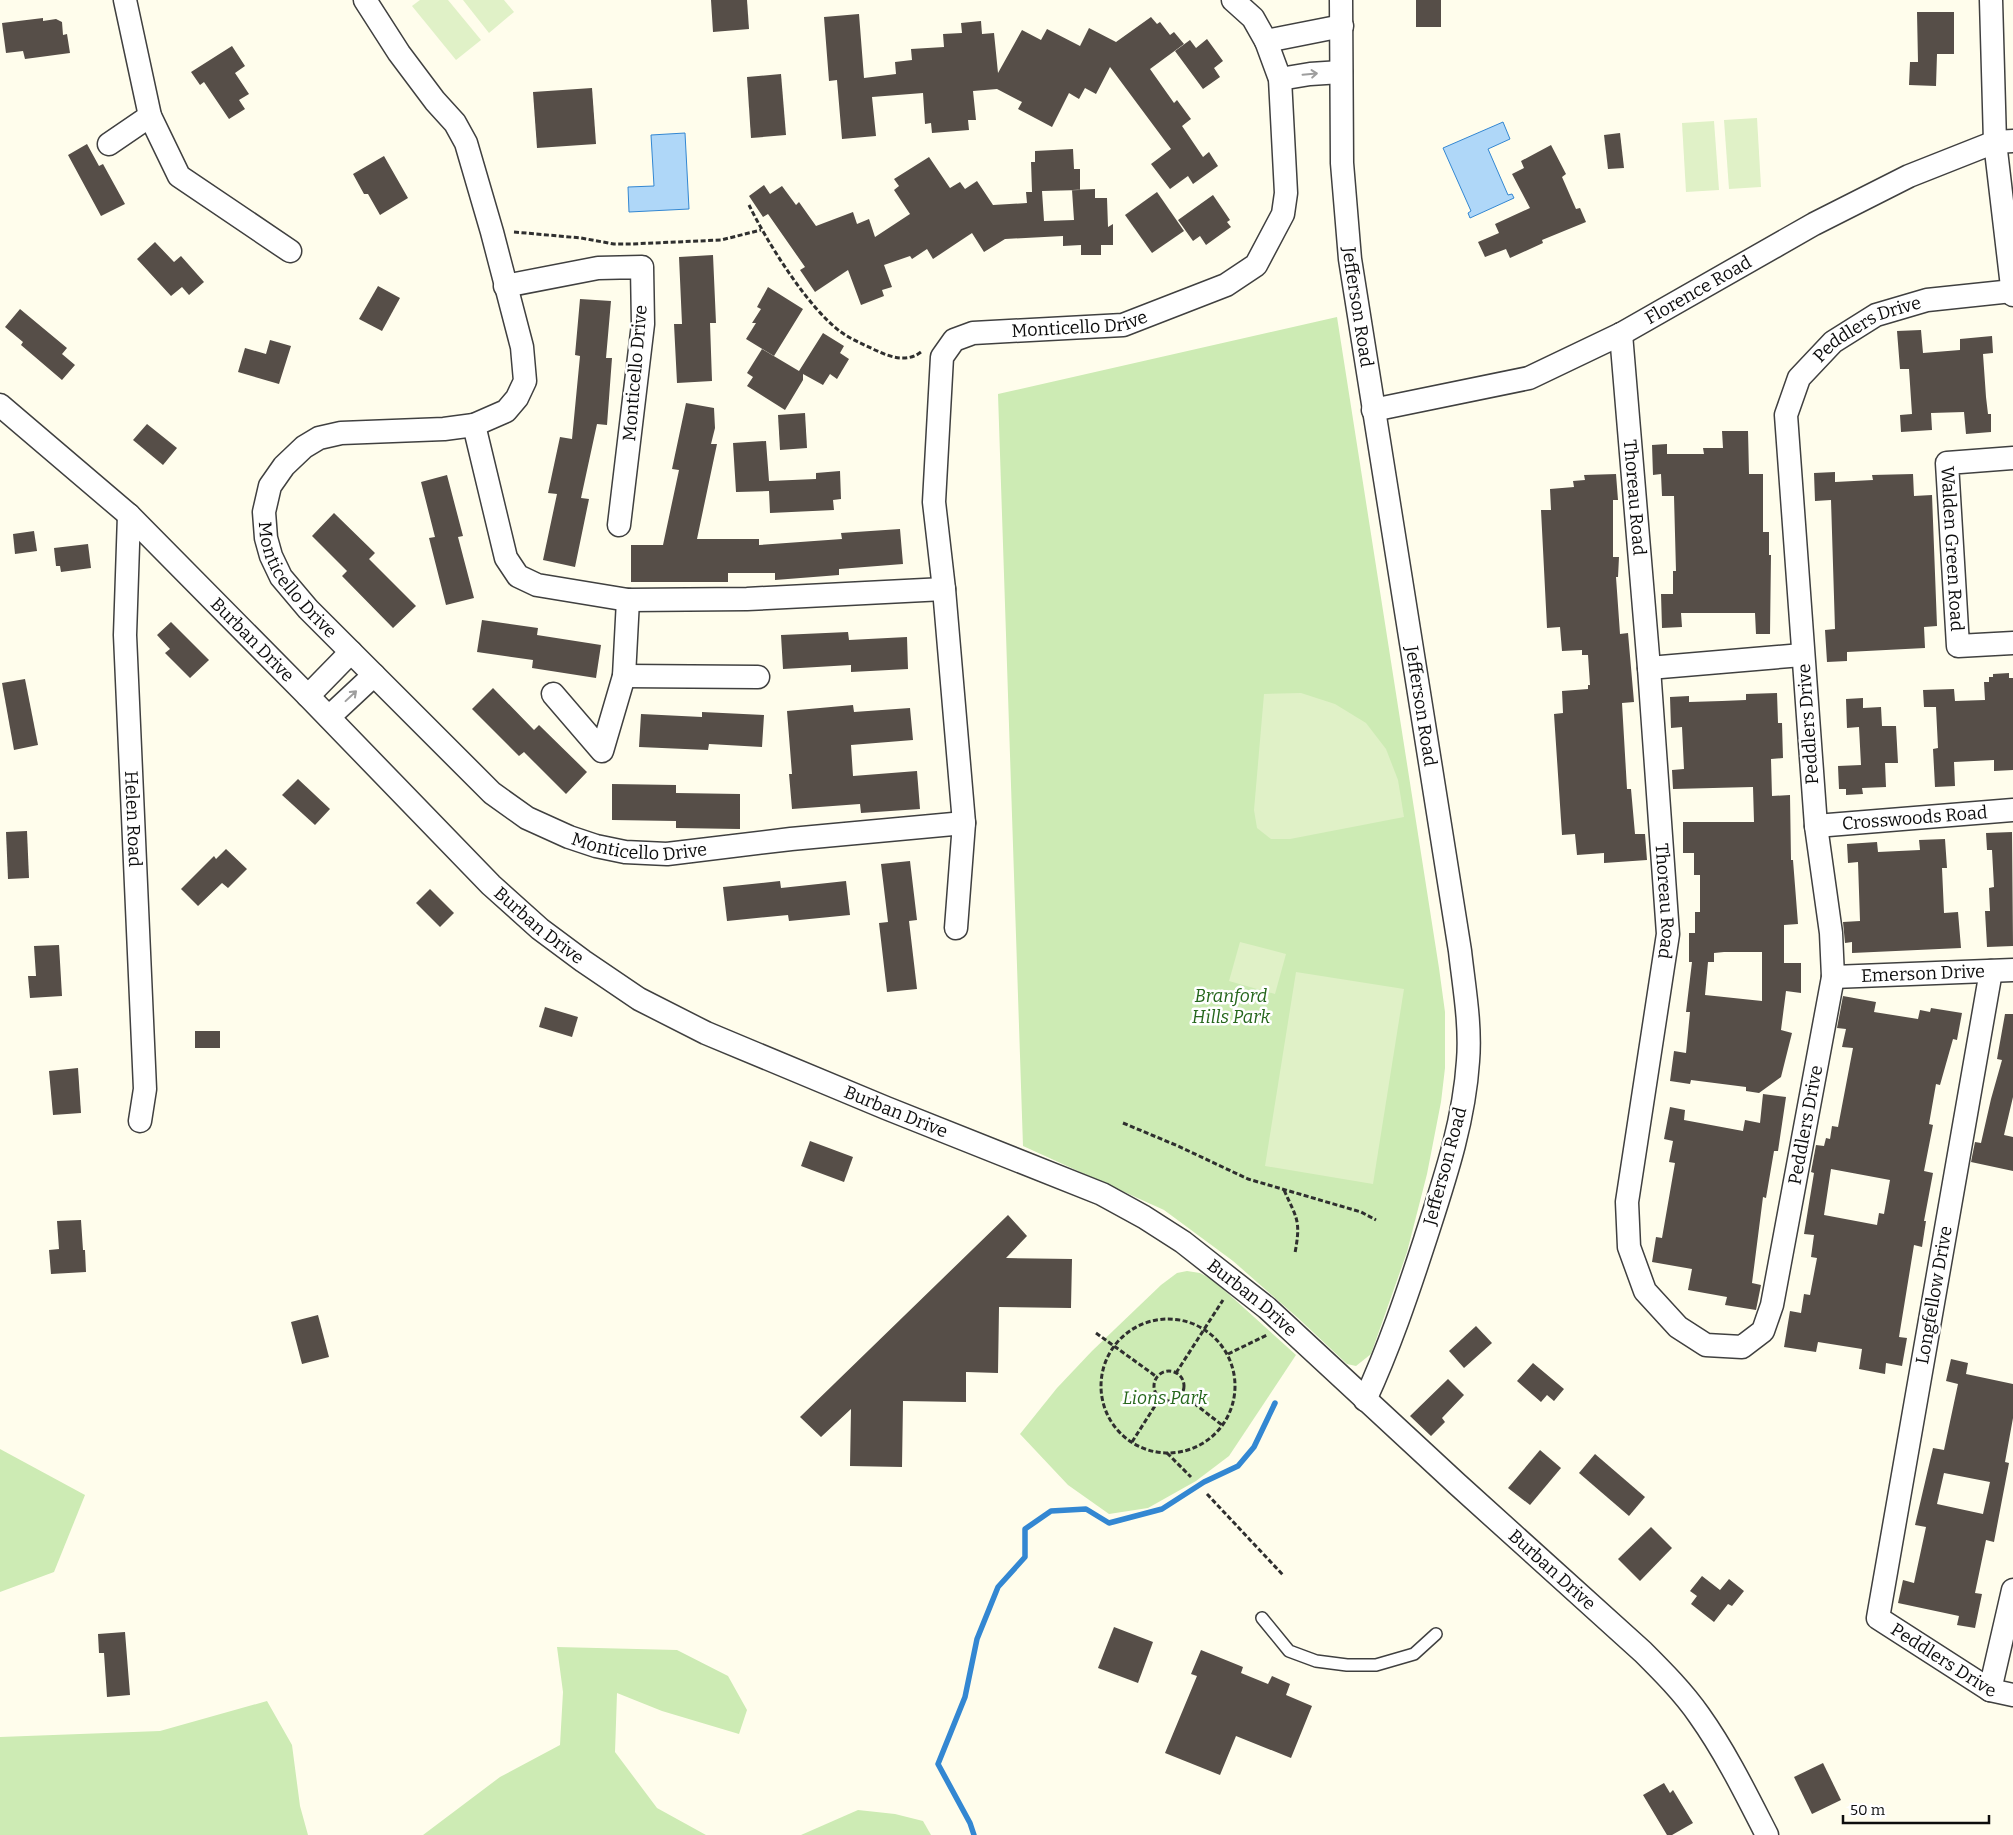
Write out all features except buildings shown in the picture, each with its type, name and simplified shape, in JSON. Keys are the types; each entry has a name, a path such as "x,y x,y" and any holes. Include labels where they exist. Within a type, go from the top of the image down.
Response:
{"street":[{"path":"125,0 150,116 179,176 290,250"},
{"name":"Monticello Drive","path":"365,0 399,53 435,101 455,123 466,143 492,232 522,347 525,381 517,398 506,411 474,425 444,429 341,433 319,438 304,447 284,466 270,486 264,512 266,538 271,556 281,577 308,609 492,793 527,818 569,837 596,846 625,852 667,854 792,839 964,823"},
{"name":"Monticello Drive","path":"956,928 964,823 944,589 934,502 942,357 954,340 973,333 1123,325 1226,285 1256,264 1283,214 1286,193 1280,80 1266,41 1253,18 1233,0"},
{"name":"Jefferson Road","path":"1341,0 1342,163 1349,249 1460,951 1466,1010 1468,1059 1463,1106 1450,1166 1395,1328 1383,1361 1365,1400"},
{"path":"1991,0 2004,141 2013,295"},
{"path":"1266,41 1342,26"},
{"path":"1280,80 1310,74 1341,72"},
{"path":"109,144 150,116"},
{"name":"Florence Road","path":"1373,410 1529,378 1621,334 1814,224 1909,176 2004,141"},
{"name":"Monticello Drive","path":"505,286 598,268 642,268 643,324 619,525"},
{"name":"Peddlers Drive","path":"1772,1305 1833,977 1832,933 1816,826 1802,655 1786,415 1799,378 1833,342 1876,315 1927,300 2013,291"},
{"name":"Thoreau Road","path":"1621,334 1649,668 1668,934 1627,1202 1629,1247 1645,1291 1678,1327 1706,1345 1742,1347 1763,1331 1772,1305"},
{"name":"Burban Drive","path":"0,405 129,515 329,717 399,792 491,885 540,929 583,962 639,999 706,1033 763,1058 1102,1194 1144,1217 1183,1242 1237,1283 1644,1652 1698,1713 1722,1750 1768,1835"},
{"path":"474,425 506,558 518,576 537,586 628,600 747,598 944,589"},
{"name":"Walden Green Road","path":"2013,458 1946,463 1958,646 2013,643"},
{"name":"Helen Road","path":"129,515 125,635 145,1088 140,1122"},
{"path":"552,694 602,751 624,676 628,600"},
{"name":"Monticello Drive","path":"308,696 351,652"},
{"path":"1649,668 1802,655"},
{"path":"329,717 374,675"},
{"path":"624,676 758,677"},
{"name":"Crosswoods Road","path":"1816,826 2013,810"},
{"name":"Emerson Drive","path":"1833,977 2013,970"},
{"name":"Longfellow Drive","path":"1878,1618 1990,971"},
{"path":"1990,1690 2013,1590"},
{"name":"Peddlers Drive","path":"1878,1618 1990,1690 2013,1695"}],"lane":[{"path":"1262,1618 1289,1651 1316,1661 1347,1665 1376,1665 1414,1654 1436,1634"}],"path":[{"path":"749,205 761,230 818,312 839,331 858,343 895,358 915,357 929,346"},
{"path":"492,232 536,234 580,238 614,244 631,244 721,240 761,230"},
{"path":"1123,1123 1248,1179 1361,1212 1376,1220"},
{"path":"1283,1189 1297,1215 1299,1227 1295,1253"},
{"path":"1176,1373 1228,1293 1237,1283"},
{"path":"1156,1320 1178,1320 1192,1323 1204,1329 1214,1336 1228,1354 1232,1366 1235,1391 1233,1403 1222,1425 1213,1436 1188,1450 1167,1452 1145,1448 1132,1442 1113,1423 1103,1398 1103,1371 1115,1346 1136,1327 1156,1320"},
{"path":"1228,1354 1286,1326"},
{"path":"1096,1333 1157,1377"},
{"path":"1170,1371 1176,1373 1181,1377 1183,1383 1182,1394 1172,1401 1160,1398 1155,1392 1154,1384 1157,1377 1170,1371"},
{"path":"1182,1394 1222,1425"},
{"path":"1132,1442 1160,1398"},
{"path":"1167,1452 1191,1477"},
{"path":"1207,1494 1283,1575"}],"green space":[{"path":"420,0 448,0 481,40 456,60 412,6"},
{"path":"463,0 504,0 514,12 489,33"},
{"path":"1757,118 1761,187 1729,189 1724,120"},
{"path":"1714,121 1719,190 1686,192 1682,123"},
{"name":"Branford Hills Park","path":"1337,317 1445,1012 1445,1068 1441,1102 1427,1174 1407,1252 1371,1354 1356,1366 1347,1364 1233,1261 1164,1210 1023,1146 998,394"},
{"path":"1301,693 1335,704 1366,723 1386,749 1398,780 1404,817 1290,839 1271,839 1257,828 1254,810 1264,694"},
{"path":"1240,942 1286,954 1275,994 1229,981"},
{"path":"1296,972 1404,989 1373,1184 1265,1166"},
{"name":"Lions Park","path":"1187,1271 1200,1273 1213,1280 1296,1355 1229,1456 1196,1481 1148,1508 1109,1514 1068,1485 1020,1434 1057,1388 1092,1351 1161,1285 1177,1273"},
{"path":"0,1449 85,1495 54,1572 0,1592"},
{"path":"557,1647 677,1650 728,1676 747,1710 739,1734 662,1711 617,1693 615,1752 657,1808 706,1835 423,1835 500,1777 560,1745 563,1692"},
{"path":"267,1701 292,1745 300,1806 308,1835 0,1835 0,1737 160,1731"},
{"path":"858,1810 895,1814 923,1821 931,1835 801,1835"}],"water":[{"path":"1503,122 1510,139 1488,149 1508,195 1512,194 1514,198 1470,218 1468,213 1471,211 1443,148"},
{"path":"685,133 689,209 629,212 628,187 654,186 651,135"}],"waterway":[{"path":"974,1835 970,1823 938,1764 965,1697 977,1639 998,1587 1025,1557 1025,1529 1051,1511 1086,1509 1109,1523 1162,1509 1204,1482 1238,1466 1254,1447 1275,1403"}]}
